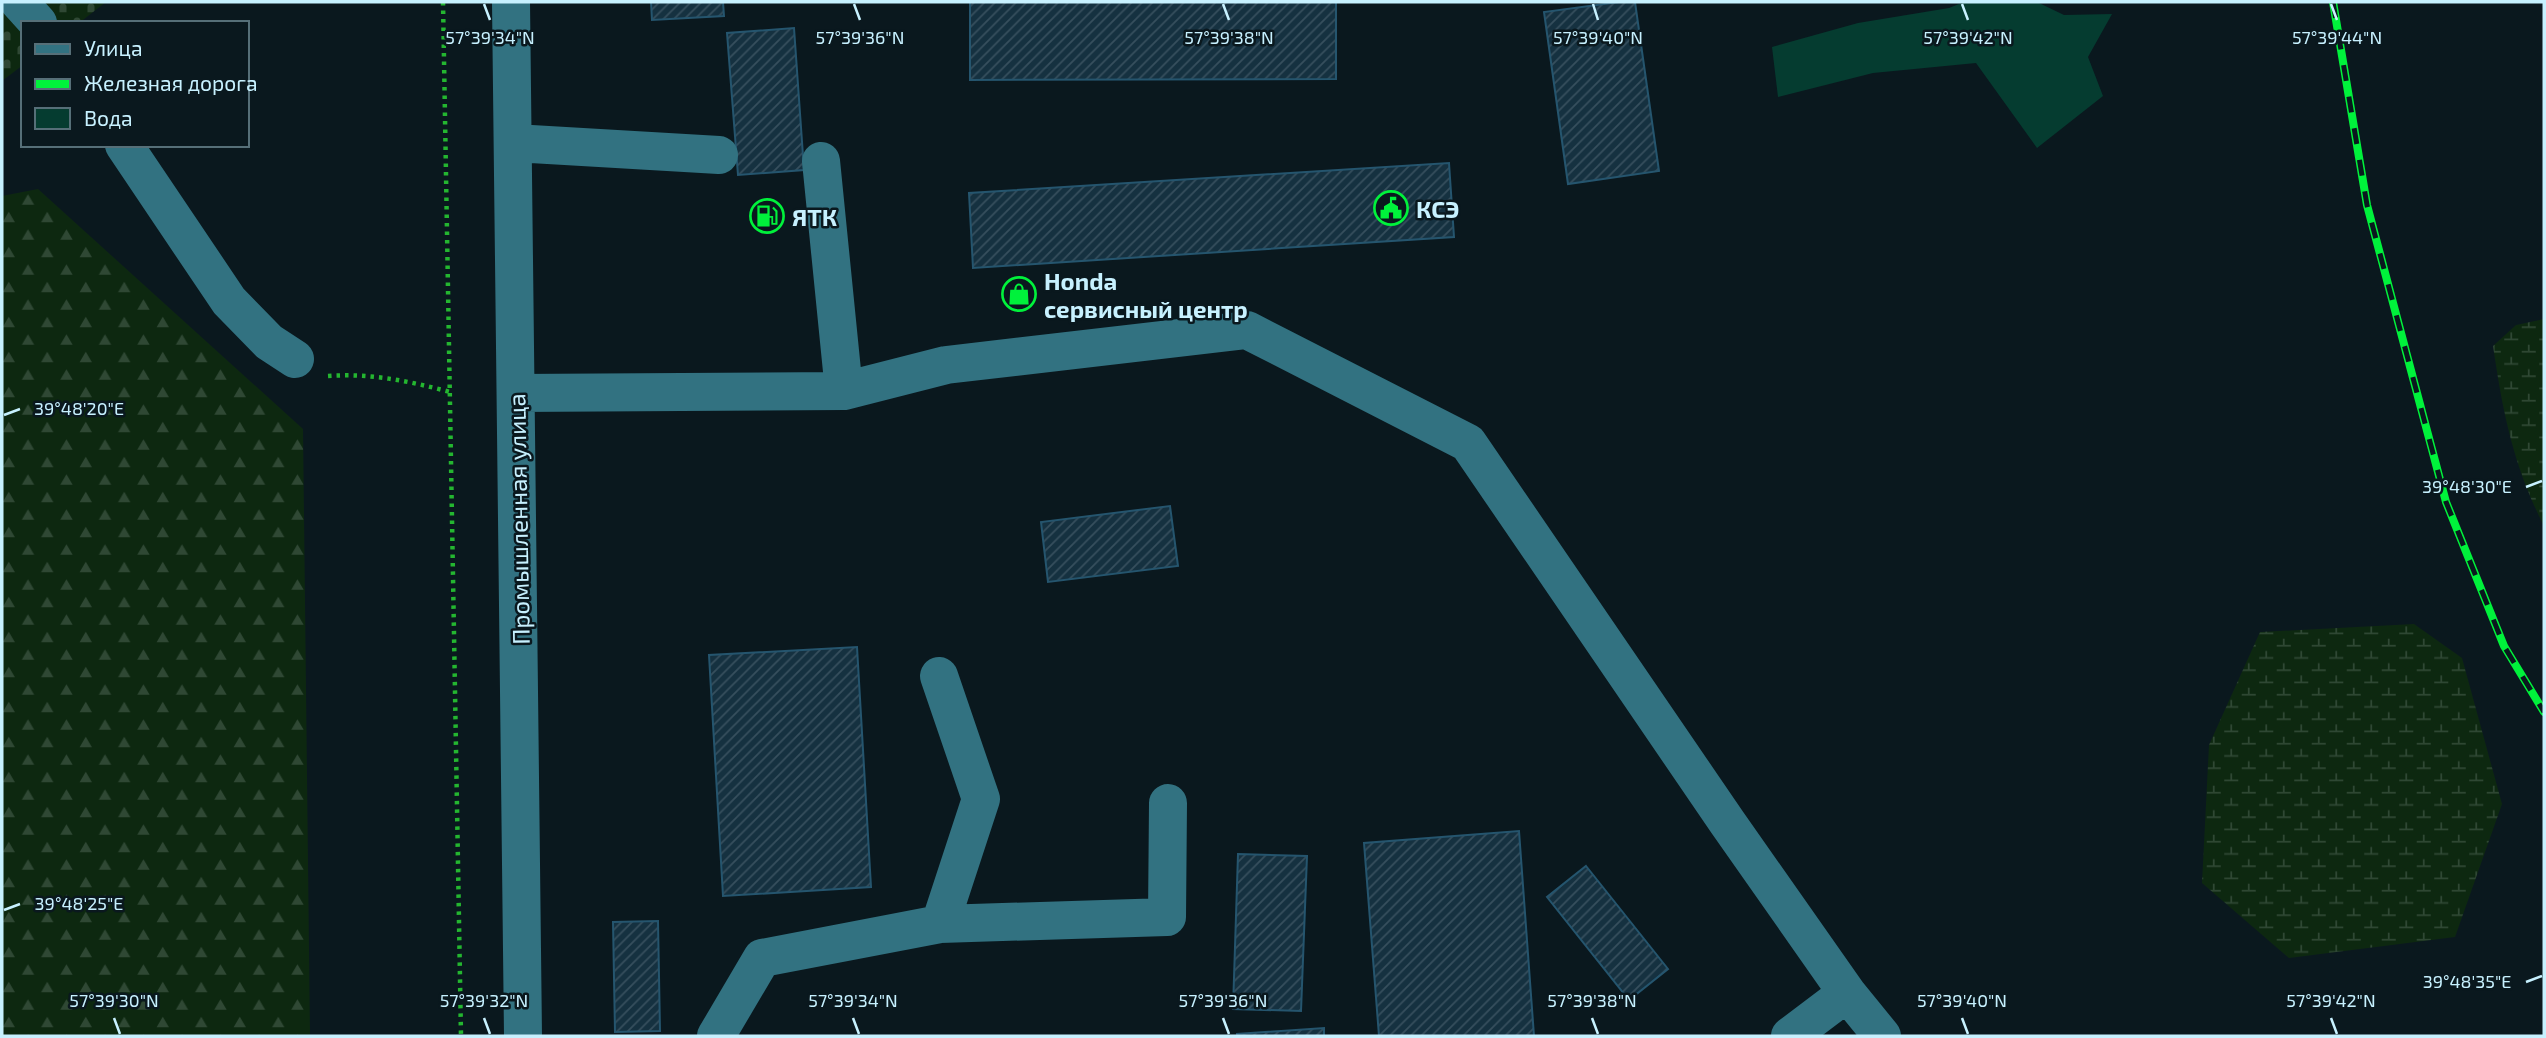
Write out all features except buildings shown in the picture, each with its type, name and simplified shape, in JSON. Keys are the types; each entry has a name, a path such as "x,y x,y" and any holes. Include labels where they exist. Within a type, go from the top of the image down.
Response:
{"street":[{"path":"19,2 36,21"},
{"name":"Промышленная улица","path":"511,2 523,1036"},
{"path":"514,143 719,155"},
{"path":"125,147 229,301 269,342 295,359"},
{"path":"821,161 844,391"},
{"path":"517,393 844,391 946,365 1247,330 1468,443 1727,822 1847,993 1882,1036"},
{"path":"939,676 981,799 940,924"},
{"path":"716,1036 762,958 940,924 1167,917 1168,803"},
{"path":"1790,1036 1847,993"}],"path":[{"path":"443,2 461,1036"},
{"path":"295,359 308,378 357,374 396,378 450,392"}],"green space":[{"path":"2,2 106,2 82,21 21,21 21,67 2,81"},
{"path":"38,189 303,429 310,1036 2,1036 2,196"},
{"path":"2544,319 2544,526 2517,460 2493,346 2516,325"},
{"path":"2414,624 2462,658 2502,804 2455,937 2289,958 2202,883 2209,745 2260,632"}],"water":[{"path":"1964,2 2037,2 2064,15 2112,14 2088,57 2103,96 2037,148 1976,63 1873,73 1778,97 1772,47 1858,23 1949,8"}],"railway":[{"path":"2333,2 2367,205 2446,502 2504,646 2544,712"}],"place":[{"name":"КСЭ","path":"1391,208"},
{"name":"ЯТК","path":"767,216"},
{"name":"Honda сервисный центр","path":"1019,294"}]}
